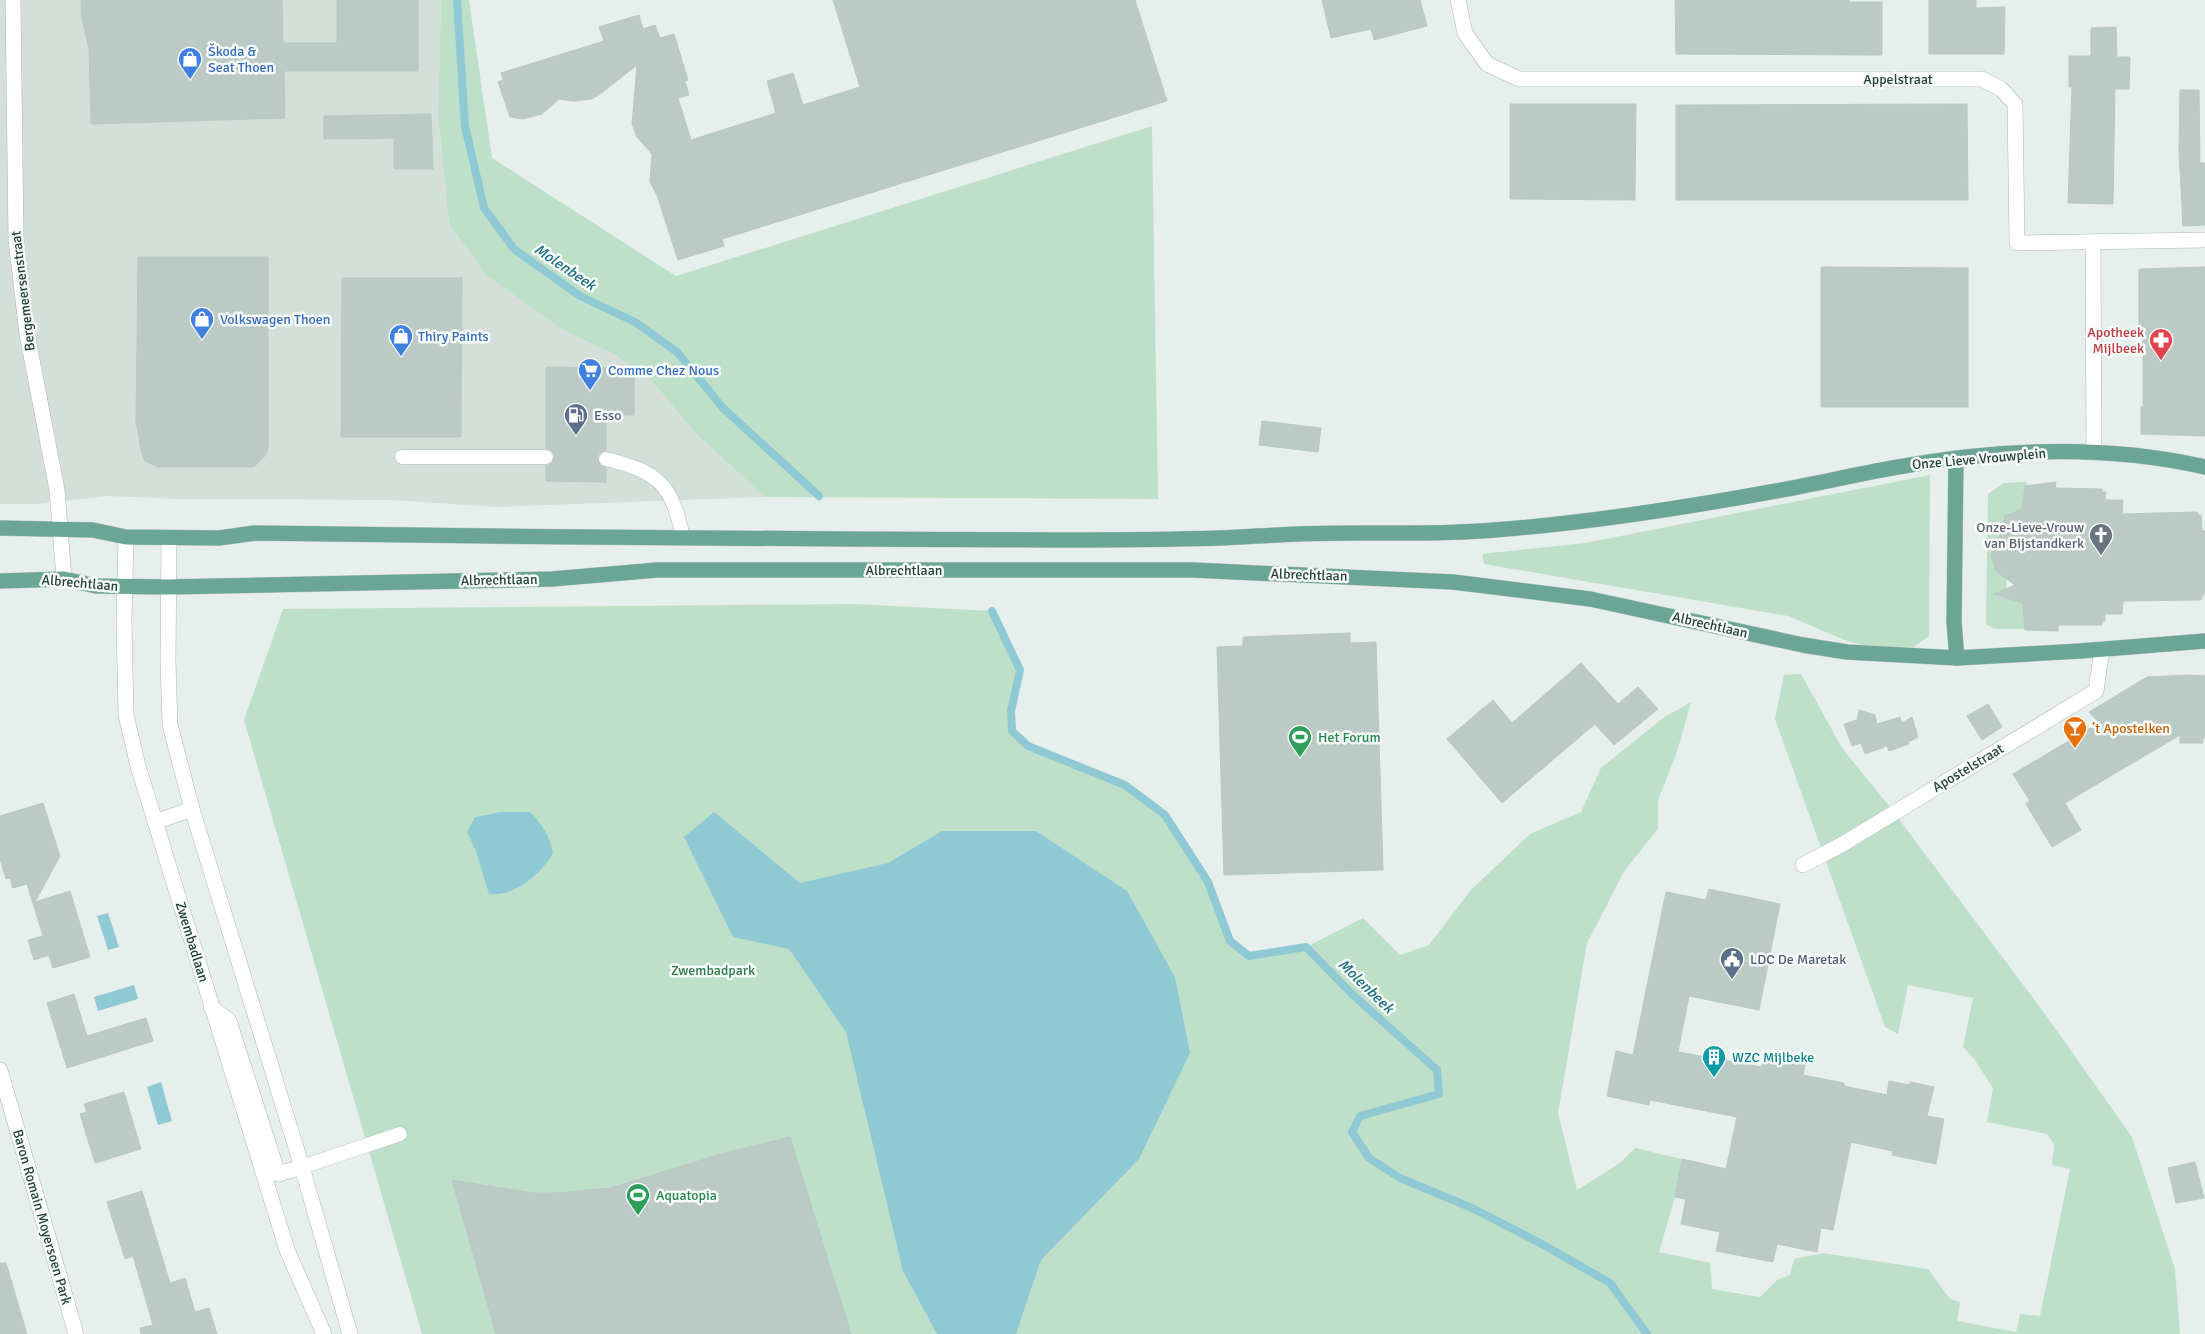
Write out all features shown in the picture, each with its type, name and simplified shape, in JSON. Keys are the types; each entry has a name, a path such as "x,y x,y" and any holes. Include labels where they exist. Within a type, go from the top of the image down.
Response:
{"main road":[{"name":"Onze Lieve Vrouwplein","path":"682,538 1218,538 1303,534 1490,531 1671,510 1896,467 1956,459 2012,454 2094,453 2176,461 2205,467"},
{"path":"1956,459 1954,622 1957,658 2205,641"},
{"path":"0,528 93,530 126,537 219,538 255,533 682,538"},
{"name":"Albrechtlaan","path":"0,581 64,579 96,586 168,587 552,579 657,570 1193,570 1453,582 1590,599 1803,645 1847,652 1957,658"}],"street":[{"name":"Bergemeersenstraat","path":"13,0 16,240 27,334 56,490 64,579"},
{"name":"Appelstraat","path":"1458,0 1465,33 1487,64 1519,79 1982,79 2001,90 2014,104 2017,242 2205,240"},
{"path":"2093,242 2094,453"},
{"name":"Zwembadlaan","path":"126,537 124,663 126,715 138,766 287,1250 324,1334"},
{"path":"169,537 170,725 192,809 302,1166 350,1334"},
{"name":"Apostelstraat","path":"1803,865 1841,845 2096,691 2102,649"},
{"path":"155,822 192,809"},
{"path":"212,1007 229,1021 278,1174 302,1166"},
{"name":"Baron Romain Moyersoen Park","path":"0,1070 76,1334"}],"lane":[{"path":"402,457 546,457"},
{"path":"606,459 631,465 652,475 668,490 677,511 682,538"},
{"path":"302,1166 400,1134"}],"shaded area":[{"path":"0,0 441,0 438,114 449,224 487,276 561,329 616,355 651,380 696,434 765,497 497,507 391,500 177,499 109,496 36,504 0,504"}],"green space":[{"path":"441,0 469,0 492,158 676,276 1152,126 1158,499 765,497 696,434 651,380 616,355 561,329 487,276 449,224 438,114"},
{"path":"1930,475 1929,636 1903,655 1847,641 1788,616 1484,564 1482,554 1585,543"},
{"path":"2026,482 2027,515 2007,579 2006,589 2027,598 2025,629 1994,629 1986,624 1988,494 2004,483"},
{"name":"Zwembadpark","path":"854,604 992,611 1020,670 1011,711 1012,731 1028,746 1125,785 1165,815 1208,882 1230,941 1249,956 1306,947 1363,918 1400,955 1429,945 1470,891 1530,834 1581,812 1601,768 1663,718 1691,702 1677,752 1658,800 1658,829 1625,870 1587,943 1558,1113 1577,1190 1620,1163 1635,1148 1682,1159 1675,1197 1659,1252 1710,1263 1712,1289 1760,1297 1777,1280 1790,1275 1794,1259 1823,1253 1928,1269 1950,1299 1960,1302 1957,1321 2016,1332 2020,1314 2040,1316 2070,1169 2052,1165 2054,1144 2047,1134 1987,1122 1993,1088 1974,1059 1963,1047 1973,998 1908,985 1898,1034 1885,1027 1775,719 1784,675 1801,674 1842,748 1889,806 2045,1014 2132,1137 2175,1269 2180,1334 422,1334 244,720 283,609"}],"water":[{"path":"501,812 530,812 545,831 553,853 542,869 526,883 508,892 489,894 476,851 467,832 475,817"},
{"path":"714,812 800,883 888,863 942,831 1036,831 1127,891 1175,977 1190,1053 1139,1159 1041,1260 1016,1334 937,1334 903,1271 846,1032 789,949 733,937 684,837"},
{"path":"108,913 119,947 108,950 97,916"},
{"path":"134,985 138,999 98,1011 94,997"},
{"path":"161,1082 172,1121 158,1125 147,1087"}],"building":[{"name":"Škoda & Seat Thoen","path":"81,0 282,0 283,43 337,43 337,0 418,0 418,71 284,71 285,118 91,124 89,49 82,18"},
{"path":"833,0 1135,0 1167,101 722,239 724,246 678,260 657,195 650,182 652,154 637,137 632,124 637,65 599,95 591,99 573,101 559,99 542,114 523,119 510,117 498,82 503,80 501,73 604,41 599,27 639,15 643,29 655,25 660,38 674,34 688,80 685,81 689,95 678,98 691,140 776,113 767,81 793,73 803,105 860,87"},
{"path":"1322,0 1420,0 1427,26 1374,40 1371,29 1331,38"},
{"path":"1675,0 1849,0 1849,2 1882,2 1882,55 1676,54"},
{"path":"1929,0 1976,0 1976,8 2005,7 2004,54 1929,54"},
{"path":"2116,27 2117,57 2130,57 2129,89 2115,89 2113,204 2068,203 2072,87 2069,87 2069,56 2091,56 2091,28"},
{"path":"2180,90 2199,90 2200,163 2205,163 2205,225 2183,226 2179,151"},
{"path":"1510,104 1636,104 1635,200 1510,199"},
{"path":"1967,104 1968,200 1676,200 1676,105"},
{"path":"431,114 433,169 394,169 394,138 324,139 324,116"},
{"name":"Volkswagen Thoen","path":"138,257 268,257 268,448 265,456 254,467 158,467 145,461 136,422"},
{"path":"1821,267 1968,268 1968,407 1821,407"},
{"path":"2205,267 2205,436 2141,434 2143,331 2139,331 2139,269"},
{"name":"Thiry Paints","path":"342,278 462,278 461,437 341,437"},
{"path":"546,367 634,368 634,415 606,415 606,450 600,452 597,457 600,465 606,468 606,482 546,481 546,466 551,464 555,457 553,452 546,448"},
{"path":"1262,421 1321,428 1318,452 1259,445"},
{"name":"Onze-Lieve-Vrouw van Bijstandkerk","path":"2056,482 2055,488 2102,489 2102,492 2106,492 2105,500 2123,500 2122,514 2197,512 2198,515 2201,515 2202,531 2205,531 2205,592 2201,600 2123,601 2122,614 2105,614 2105,621 2102,621 2102,625 2058,625 2058,631 2025,630 2023,603 1994,594 2015,585 1996,571 1991,555 2001,533 2005,516 2022,509 2025,486"},
{"name":"Het Forum","path":"1350,633 1350,643 1376,642 1383,870 1224,875 1217,647 1243,646 1243,637"},
{"path":"1581,663 1618,704 1638,687 1658,709 1614,745 1595,724 1502,803 1447,739 1493,700 1512,723"},
{"path":"2205,676 2205,738 2203,738 2203,743 2180,743 2180,735 2065,803 2081,830 2052,847 2026,804 2030,801 2013,774 2099,723 2089,712 2147,677"},
{"path":"1988,704 2002,727 1982,740 1967,716"},
{"path":"1859,710 1875,715 1877,724 1900,717 1902,723 1912,717 1918,737 1908,742 1909,744 1889,751 1887,746 1865,754 1861,743 1852,746 1844,724 1857,720"},
{"path":"43,803 60,856 35,902 70,891 90,957 53,968 49,955 34,960 28,940 43,936 27,884 13,888 10,878 6,879 0,859 0,816"},
{"name":"WZC Mijlbeke","path":"1709,889 1780,904 1759,1010 1689,996 1678,1052 1762,1067 1764,1057 1805,1065 1803,1075 1844,1083 1844,1086 1887,1095 1889,1081 1909,1085 1910,1082 1934,1087 1927,1116 1944,1119 1936,1164 1892,1155 1893,1151 1851,1142 1833,1230 1821,1228 1817,1252 1777,1244 1773,1262 1716,1251 1720,1232 1681,1224 1686,1199 1675,1197 1682,1159 1726,1169 1737,1117 1650,1100 1649,1105 1607,1096 1616,1051 1633,1055 1666,892 1706,900"},
{"path":"74,994 87,1036 146,1018 153,1041 67,1068 47,1003"},
{"path":"124,1092 141,1149 95,1163 80,1114 87,1112 84,1104"},
{"name":"Aquatopia","path":"790,1137 851,1334 496,1334 452,1180 533,1193 557,1193 610,1188 728,1152"},
{"path":"2195,1162 2204,1198 2176,1203 2168,1168"},
{"path":"142,1191 170,1283 185,1278 195,1312 209,1308 217,1334 141,1334 140,1328 153,1325 133,1256 125,1259 107,1202"},
{"path":"0,1263 6,1263 27,1334 0,1334"}],"waterway":[{"name":"Molenbeek","path":"457,0 465,126 484,208 514,249 580,296 635,322 677,352 723,408 819,496"},
{"name":"Molenbeek","path":"992,611 1020,670 1011,711 1012,731 1028,746 1125,785 1165,815 1208,882 1230,941 1249,956 1306,947 1354,996 1437,1070 1439,1094 1360,1116 1352,1132 1369,1158 1400,1178 1472,1208 1540,1243 1610,1283 1647,1334"}],"place":[{"name":"Škoda & Seat Thoen","path":"190,80"},
{"name":"Volkswagen Thoen","path":"202,340"},
{"name":"Thiry Paints","path":"401,357"},
{"name":"Apotheek Mijlbeek","path":"2161,361"},
{"name":"Comme Chez Nous","path":"590,391"},
{"name":"Esso","path":"576,436"},
{"name":"Onze-Lieve-Vrouw van Bijstandkerk","path":"2101,556"},
{"name":"’t Apostelken","path":"2075,749"},
{"name":"Het Forum","path":"1300,758"},
{"name":"LDC De Maretak","path":"1732,980"},
{"name":"WZC Mijlbeke","path":"1714,1078"},
{"name":"Aquatopia","path":"638,1216"}]}
